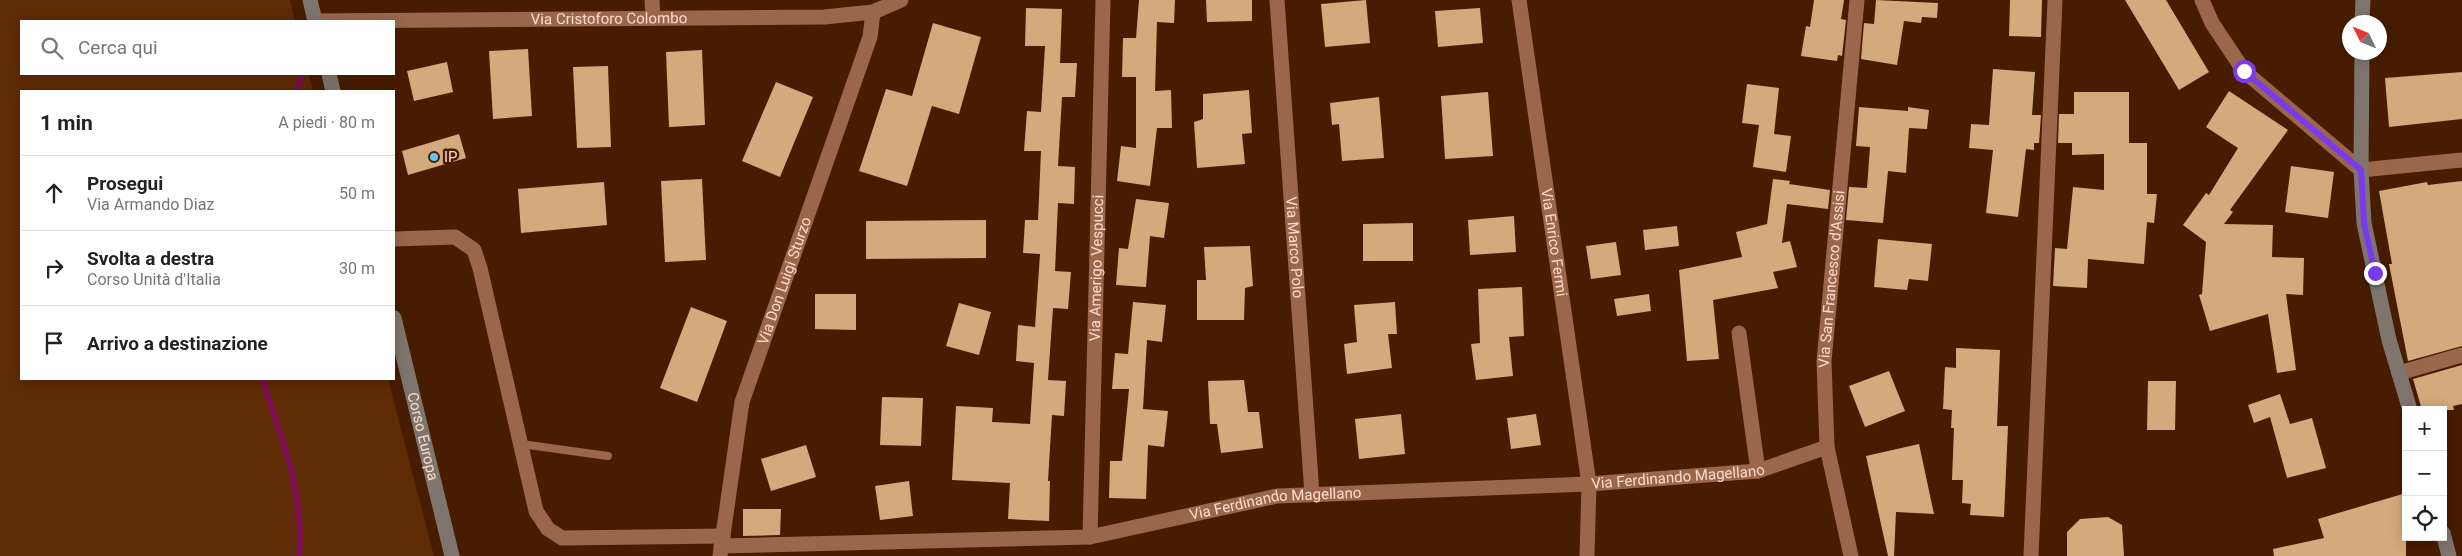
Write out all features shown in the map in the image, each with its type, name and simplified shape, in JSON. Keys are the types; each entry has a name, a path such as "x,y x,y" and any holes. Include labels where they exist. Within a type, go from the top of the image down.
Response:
{"main road":[{"path":"310,0 315,20"},
{"path":"2362,15 2363,0"},
{"path":"2362,60 2361,170 2364,223 2389,340 2409,406"},
{"path":"329,75 333,90"},
{"name":"Corso Europa","path":"395,322 452,556"},
{"path":"2445,541 2449,556"}],"street":[{"path":"652,0 653,18"},
{"name":"Via Amerigo Vespucci","path":"1090,537 1103,0"},
{"name":"Via Marco Polo","path":"1277,0 1312,494"},
{"name":"Via Enrico Fermi","path":"1519,0 1589,484 1587,556"},
{"name":"Via San Francesco d'Assisi","path":"1851,556 1827,447 1824,361 1857,0"},
{"path":"2031,556 2055,0"},
{"path":"2202,0 2212,23 2244,71 2361,170 2462,160"},
{"name":"Via Cristoforo Colombo","path":"395,20 824,17 873,12 894,1"},
{"name":"Via Don Luigi Sturzo","path":"721,546 742,402 870,37 873,12"},
{"name":"Via Ferdinando Magellano","path":"395,238 455,237 474,250 480,268 536,512 548,529 562,538 721,546 1090,537 1277,496 1589,484 1758,471 1827,447"},
{"path":"1739,333 1758,471"},
{"path":"2399,372 2462,355"}],"lane":[{"path":"521,444 608,456"}],"shaded area":[{"path":"0,0 290,0 295,20 20,20 20,75 309,75 313,90 20,90 20,380 388,380 434,556 0,556"}],"building":[{"path":"1139,0 1175,0 1174,23 1157,22 1155,91 1171,90 1172,128 1157,128 1150,186 1117,181 1121,146 1136,148 1136,77 1122,77 1123,38 1136,38"},
{"path":"1206,0 1252,0 1252,21 1207,22"},
{"path":"1366,0 1370,43 1325,47 1321,4"},
{"path":"1814,0 1844,0 1841,19 1846,20 1842,56 1838,55 1837,61 1801,56 1806,26 1810,27"},
{"path":"1876,0 1938,3 1937,18 1922,17 1921,23 1904,21 1897,65 1861,59 1864,23 1874,24"},
{"path":"2010,0 2042,0 2041,37 2009,36"},
{"path":"2125,0 2166,0 2209,72 2179,90"},
{"path":"1026,8 1062,9 1060,63 1077,63 1075,97 1062,97 1058,166 1075,167 1074,204 1058,203 1055,271 1071,272 1068,309 1053,308 1048,380 1066,381 1064,416 1052,415 1048,481 1050,481 1049,521 1008,519 1010,483 952,480 956,406 993,408 992,422 1030,424 1034,363 1016,361 1018,325 1035,327 1040,254 1023,253 1025,220 1038,220 1041,151 1024,151 1027,111 1041,112 1045,46 1025,46"},
{"path":"1480,8 1483,43 1438,47 1435,11"},
{"path":"933,23 981,37 959,114 932,106 907,186 859,171 886,89 912,96"},
{"path":"528,49 532,116 493,119 489,51"},
{"path":"702,50 705,125 669,127 666,52"},
{"path":"447,62 453,92 414,101 407,71"},
{"path":"608,66 611,147 577,148 573,67"},
{"path":"1993,69 2035,72 2032,115 2041,115 2039,143 2034,143 2034,150 2026,149 2018,217 1986,213 1993,150 1969,148 1971,124 1989,125"},
{"path":"2462,72 2462,119 2389,127 2385,78"},
{"path":"776,82 813,97 780,177 742,161"},
{"path":"1747,84 1779,88 1774,134 1791,136 1786,172 1753,167 1759,125 1742,123"},
{"path":"1249,90 1252,133 1242,134 1245,164 1197,168 1194,122 1203,119 1203,94"},
{"path":"2229,91 2288,130 2230,210 2233,212 2224,224 2273,225 2272,257 2304,258 2303,295 2286,294 2296,370 2277,373 2268,314 2210,331 2199,295 2202,294 2206,242 2183,225 2206,193 2209,195 2238,148 2206,127"},
{"path":"1488,92 1493,156 1445,159 1441,96"},
{"path":"2074,92 2129,92 2129,143 2147,143 2147,194 2157,194 2154,223 2147,222 2144,264 2088,259 2087,288 2053,286 2055,248 2067,249 2073,187 2104,190 2104,154 2072,155 2072,143 2058,143 2059,114 2074,114"},
{"path":"1379,97 1384,158 1342,161 1339,124 1332,125 1330,103"},
{"path":"1859,107 1908,111 1908,107 1929,110 1927,129 1909,128 1906,173 1888,171 1883,223 1846,220 1849,187 1867,188 1870,147 1856,146"},
{"path":"459,134 466,158 408,175 402,151"},
{"path":"2291,166 2334,172 2328,218 2285,212"},
{"path":"702,179 706,260 665,262 661,181"},
{"path":"1773,179 1790,181 1789,184 1830,190 1828,209 1787,204 1782,243 1790,241 1797,267 1773,272 1778,288 1713,300 1719,359 1687,361 1679,270 1742,257 1736,232 1767,224"},
{"path":"2462,181 2462,346 2408,361 2389,264 2392,264 2379,191 2427,182 2428,185"},
{"path":"604,182 607,225 521,233 518,189"},
{"path":"1136,199 1169,203 1164,238 1150,236 1146,287 1116,285 1119,248 1128,249"},
{"path":"1514,216 1516,252 1470,255 1468,220"},
{"path":"986,220 986,258 866,259 866,221"},
{"path":"1413,223 1413,261 1363,261 1363,224"},
{"path":"1677,226 1679,246 1645,250 1643,230"},
{"path":"1878,239 1932,244 1928,281 1909,279 1907,290 1874,287"},
{"path":"1616,242 1621,275 1591,279 1586,246"},
{"path":"1250,246 1253,286 1245,288 1244,320 1197,320 1197,280 1206,280 1204,247"},
{"path":"1522,287 1524,336 1509,337 1513,376 1476,380 1471,344 1480,343 1478,289"},
{"path":"815,294 856,294 856,330 815,329"},
{"path":"1649,294 1651,311 1617,316 1614,299"},
{"path":"1133,302 1166,305 1162,342 1147,340 1143,409 1168,411 1164,447 1148,445 1146,499 1109,498 1110,461 1122,461 1129,389 1112,389 1115,353 1128,354"},
{"path":"1395,302 1397,334 1388,334 1392,368 1347,374 1344,344 1357,342 1354,305"},
{"path":"959,303 991,312 979,355 946,346"},
{"path":"691,307 727,321 697,402 660,388"},
{"path":"1956,348 2000,350 1997,426 2008,426 2004,517 1970,515 1971,504 1962,503 1963,480 1952,480 1954,428 1951,428 1952,410 1943,409 1945,367 1956,368"},
{"path":"2462,365 2462,404 2453,406 2454,410 2447,410 2447,406 2421,406 2413,379"},
{"path":"1889,371 1905,411 1865,427 1849,386"},
{"path":"1244,380 1248,412 1259,412 1263,448 1221,453 1217,424 1210,424 1208,381"},
{"path":"2148,381 2176,381 2175,430 2147,430"},
{"path":"2280,394 2290,424 2312,418 2326,468 2287,478 2270,417 2254,423 2248,405"},
{"path":"882,397 923,398 921,446 880,445"},
{"path":"1401,414 1405,454 1359,459 1355,419"},
{"path":"1536,414 1541,445 1511,449 1507,418"},
{"path":"1919,444 1934,514 1896,512 1894,556 1888,556 1866,456"},
{"path":"806,445 816,477 771,491 761,459"},
{"path":"909,481 913,516 880,520 875,486"},
{"path":"2402,494 2402,541 2406,541 2406,556 2274,556 2273,549 2324,538 2318,519"},
{"path":"743,509 781,509 780,535 743,536"},
{"path":"2108,517 2122,525 2124,556 2067,556 2067,532 2080,519"}],"waterway":[{"path":"297,90 301,76"},
{"path":"262,380 284,444 295,488 300,533 299,556"}],"place":[{"name":"IP","path":"434,157"}],"route":[{"path":"2244,71 2361,170 2364,223 2375,273"}]}
